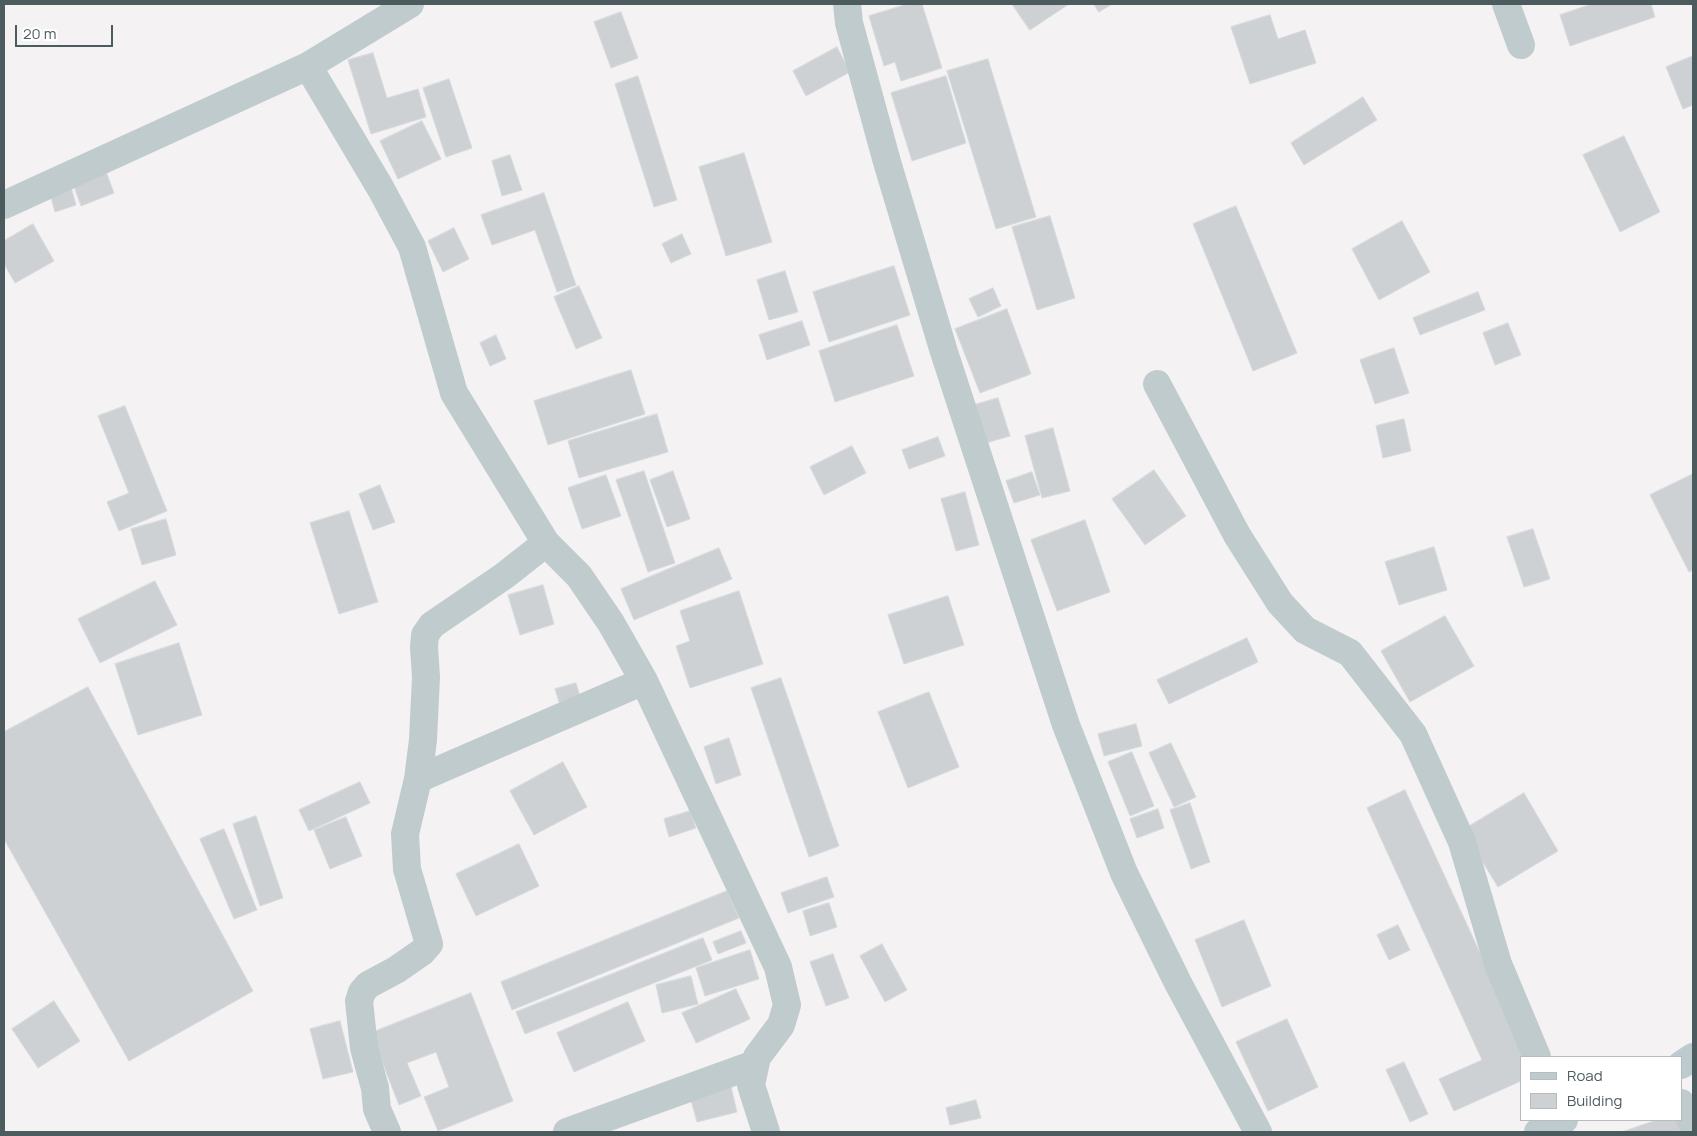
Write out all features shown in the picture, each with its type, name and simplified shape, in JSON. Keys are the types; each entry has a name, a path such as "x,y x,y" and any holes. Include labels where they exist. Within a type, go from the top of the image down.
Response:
{"main road":[{"path":"1682,1064 1693,1057"},
{"path":"1538,1132 1561,1121"}],"street":[{"path":"4,205 308,66 410,4"},
{"path":"847,4 849,23 887,162 944,352 1066,725 1124,873 1178,983 1258,1132"},
{"path":"1506,4 1521,44"},
{"path":"308,66 381,189 412,247 454,392 546,544 579,576 612,623 644,681 778,967 787,1005 781,1025 757,1058 751,1085 766,1132"},
{"path":"1157,384 1237,536 1280,603 1305,630 1350,653 1413,734 1462,842 1498,964 1537,1056"},
{"path":"387,1132 377,1109 375,1088 364,1048 359,1001 362,992 368,985 396,970 422,952 429,944 407,869 404,834 418,778 423,740 426,677 425,635 432,625 504,576 546,544"},
{"path":"418,778 644,681"},
{"path":"567,1132 755,1064"},
{"path":"1682,1105 1693,1125"}],"building":[{"path":"908,4 922,4 942,68 901,81 895,62 884,66 869,16"},
{"path":"1012,4 1069,4 1030,30"},
{"path":"1094,4 1112,4 1099,12"},
{"path":"1592,4 1651,4 1655,17 1570,46 1560,15"},
{"path":"621,12 638,58 611,68 594,22"},
{"path":"1270,15 1278,39 1305,30 1316,63 1250,84 1231,27"},
{"path":"837,47 850,72 806,96 793,71"},
{"path":"373,53 387,98 418,89 426,117 371,134 348,60"},
{"path":"1693,56 1693,105 1683,109 1666,67"},
{"path":"988,59 1036,217 996,229 947,71"},
{"path":"638,76 677,200 654,207 615,84"},
{"path":"946,76 966,143 912,161 891,93"},
{"path":"449,79 472,148 446,157 423,88"},
{"path":"1363,97 1377,120 1304,165 1291,143"},
{"path":"422,121 441,159 398,179 380,141"},
{"path":"1624,136 1660,212 1620,232 1583,155"},
{"path":"744,153 772,242 726,256 699,167"},
{"path":"510,155 522,190 502,196 492,161"},
{"path":"104,166 114,193 81,206 71,178"},
{"path":"69,180 76,205 55,212 48,187"},
{"path":"544,193 576,285 557,292 535,230 492,245 481,215"},
{"path":"1236,206 1297,353 1253,371 1193,224"},
{"path":"1050,216 1075,298 1037,310 1012,227"},
{"path":"1402,221 1430,272 1379,300 1352,249"},
{"path":"33,224 54,261 15,283 4,264 4,241"},
{"path":"454,228 469,259 443,272 428,241"},
{"path":"682,234 691,254 671,263 662,244"},
{"path":"894,266 910,315 829,342 813,292"},
{"path":"785,271 798,312 769,320 757,280"},
{"path":"579,286 602,338 576,349 554,297"},
{"path":"993,288 1001,306 978,317 969,299"},
{"path":"1478,292 1485,310 1420,335 1413,318"},
{"path":"1007,309 1031,374 980,393 955,329"},
{"path":"802,321 810,345 767,360 759,335"},
{"path":"1508,323 1521,355 1495,365 1483,333"},
{"path":"897,325 914,376 835,402 819,351"},
{"path":"496,335 506,359 490,366 480,343"},
{"path":"1394,348 1409,393 1375,404 1360,360"},
{"path":"631,370 645,414 548,445 534,401"},
{"path":"998,398 1010,436 986,443 974,405"},
{"path":"125,406 167,511 119,531 107,502 129,493 98,416"},
{"path":"657,414 668,452 579,478 568,441"},
{"path":"1404,419 1411,451 1383,458 1376,426"},
{"path":"1053,428 1070,491 1042,498 1025,436"},
{"path":"938,437 945,456 909,469 902,450"},
{"path":"852,446 866,473 824,495 810,467"},
{"path":"1154,470 1186,516 1145,545 1112,499"},
{"path":"644,471 675,563 648,572 616,480"},
{"path":"673,471 690,519 667,527 650,480"},
{"path":"1032,472 1040,495 1014,503 1006,481"},
{"path":"1693,474 1693,570 1689,572 1650,495"},
{"path":"606,475 621,516 582,529 568,488"},
{"path":"380,485 395,522 373,530 359,494"},
{"path":"965,492 979,545 956,551 941,499"},
{"path":"349,511 378,602 339,614 310,523"},
{"path":"166,519 176,555 142,565 131,529"},
{"path":"1085,520 1110,592 1057,611 1031,540"},
{"path":"1533,529 1550,579 1524,587 1507,537"},
{"path":"1434,547 1447,590 1399,605 1385,562"},
{"path":"719,548 732,579 634,620 621,589"},
{"path":"155,581 177,625 100,663 78,619"},
{"path":"543,585 554,624 520,635 508,595"},
{"path":"739,591 763,664 690,688 676,646 690,641 680,611"},
{"path":"948,596 964,645 904,664 888,615"},
{"path":"1445,616 1474,666 1410,702 1381,651"},
{"path":"1247,638 1258,662 1169,704 1157,680"},
{"path":"179,643 202,715 138,735 115,664"},
{"path":"781,678 839,846 809,857 751,688"},
{"path":"576,683 581,700 560,705 555,689"},
{"path":"88,687 253,991 129,1061 4,839 4,732"},
{"path":"929,692 959,767 908,788 878,712"},
{"path":"1136,724 1142,746 1104,756 1098,734"},
{"path":"729,738 741,775 716,784 704,747"},
{"path":"1171,743 1196,797 1174,807 1149,753"},
{"path":"1132,752 1154,806 1130,816 1108,762"},
{"path":"563,762 587,807 534,835 510,791"},
{"path":"360,782 370,803 309,831 299,810"},
{"path":"1405,790 1528,1056 1520,1056 1520,1081 1454,1111 1439,1079 1482,1060 1367,808"},
{"path":"1524,793 1558,851 1498,887 1463,830"},
{"path":"1190,803 1210,862 1191,869 1170,810"},
{"path":"1158,809 1164,828 1137,838 1130,819"},
{"path":"690,811 696,828 669,837 664,819"},
{"path":"256,816 283,898 260,906 233,824"},
{"path":"346,817 362,856 330,869 314,830"},
{"path":"224,829 257,910 234,919 200,839"},
{"path":"519,844 539,886 476,916 456,874"},
{"path":"827,877 834,897 788,913 781,893"},
{"path":"727,891 739,918 512,1010 501,982"},
{"path":"829,903 837,927 810,936 803,911"},
{"path":"1244,920 1271,986 1222,1007 1195,940"},
{"path":"1398,925 1410,950 1389,960 1377,935"},
{"path":"741,931 746,943 718,954 713,942"},
{"path":"703,938 712,960 525,1034 516,1012"},
{"path":"882,944 907,990 885,1002 860,956"},
{"path":"750,950 759,979 705,996 696,968"},
{"path":"833,954 849,998 826,1006 810,962"},
{"path":"691,976 698,1004 662,1013 656,985"},
{"path":"736,989 750,1019 696,1043 682,1013"},
{"path":"471,993 513,1101 438,1131 424,1097 449,1087 436,1052 407,1063 421,1096 399,1105 371,1033"},
{"path":"54,1001 80,1041 38,1068 12,1029"},
{"path":"628,1002 645,1041 574,1072 557,1033"},
{"path":"1287,1019 1318,1087 1268,1111 1236,1042"},
{"path":"340,1021 353,1072 323,1079 310,1029"},
{"path":"1404,1062 1428,1114 1410,1122 1386,1070"},
{"path":"730,1082 737,1112 697,1122 689,1093"},
{"path":"976,1100 981,1118 950,1125 946,1108"},
{"path":"1654,1121 1680,1121 1684,1132 1622,1132"}]}
